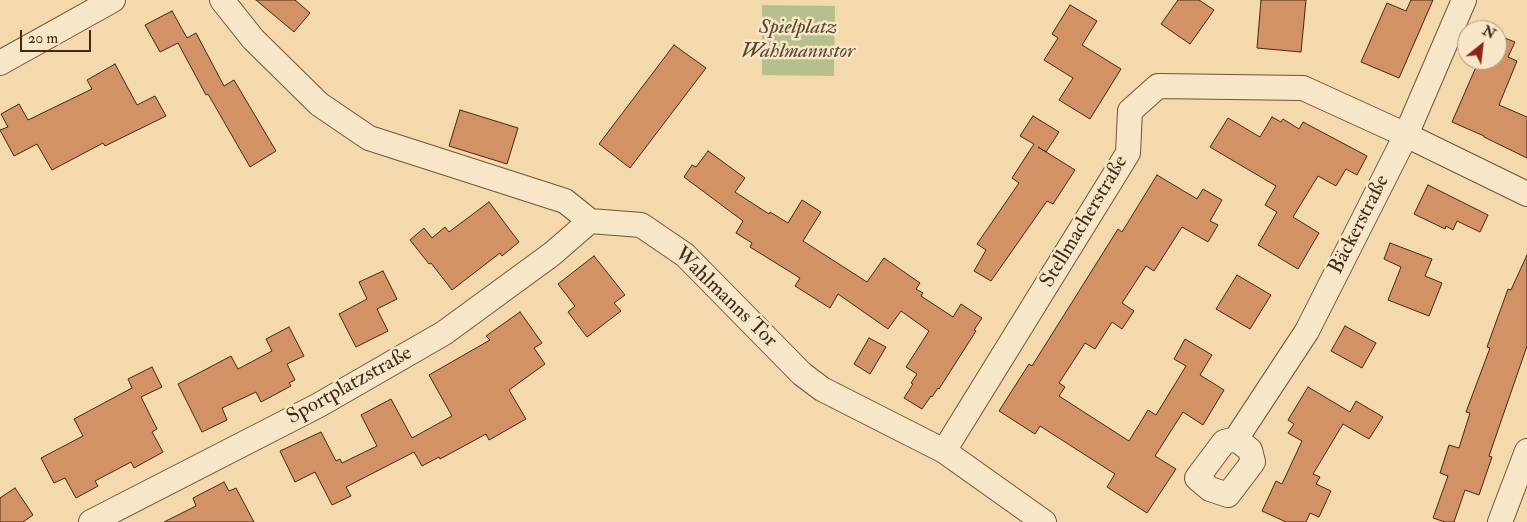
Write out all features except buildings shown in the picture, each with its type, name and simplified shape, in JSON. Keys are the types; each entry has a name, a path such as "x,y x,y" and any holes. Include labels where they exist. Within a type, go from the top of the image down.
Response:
{"street":[{"path":"0,62 113,0"},
{"path":"222,0 253,38 319,104 369,138 565,201 590,220"},
{"name":"Bäckerstraße","path":"1236,439 1307,331 1406,135 1464,0"},
{"name":"Stellmacherstraße","path":"944,451 1128,153 1130,111 1158,86 1302,88 1406,135 1527,194"},
{"name":"Wahlmanns Tor","path":"590,220 641,225 685,255 802,374 822,389 944,451 1044,522"},
{"name":"Sportplatzstraße","path":"91,522 319,405 444,333 552,254 590,220"},
{"path":"1500,522 1527,451"}],"green space":[{"name":"Spielplatz Wahlmannstor","path":"762,5 835,6 834,76 762,75"}]}
